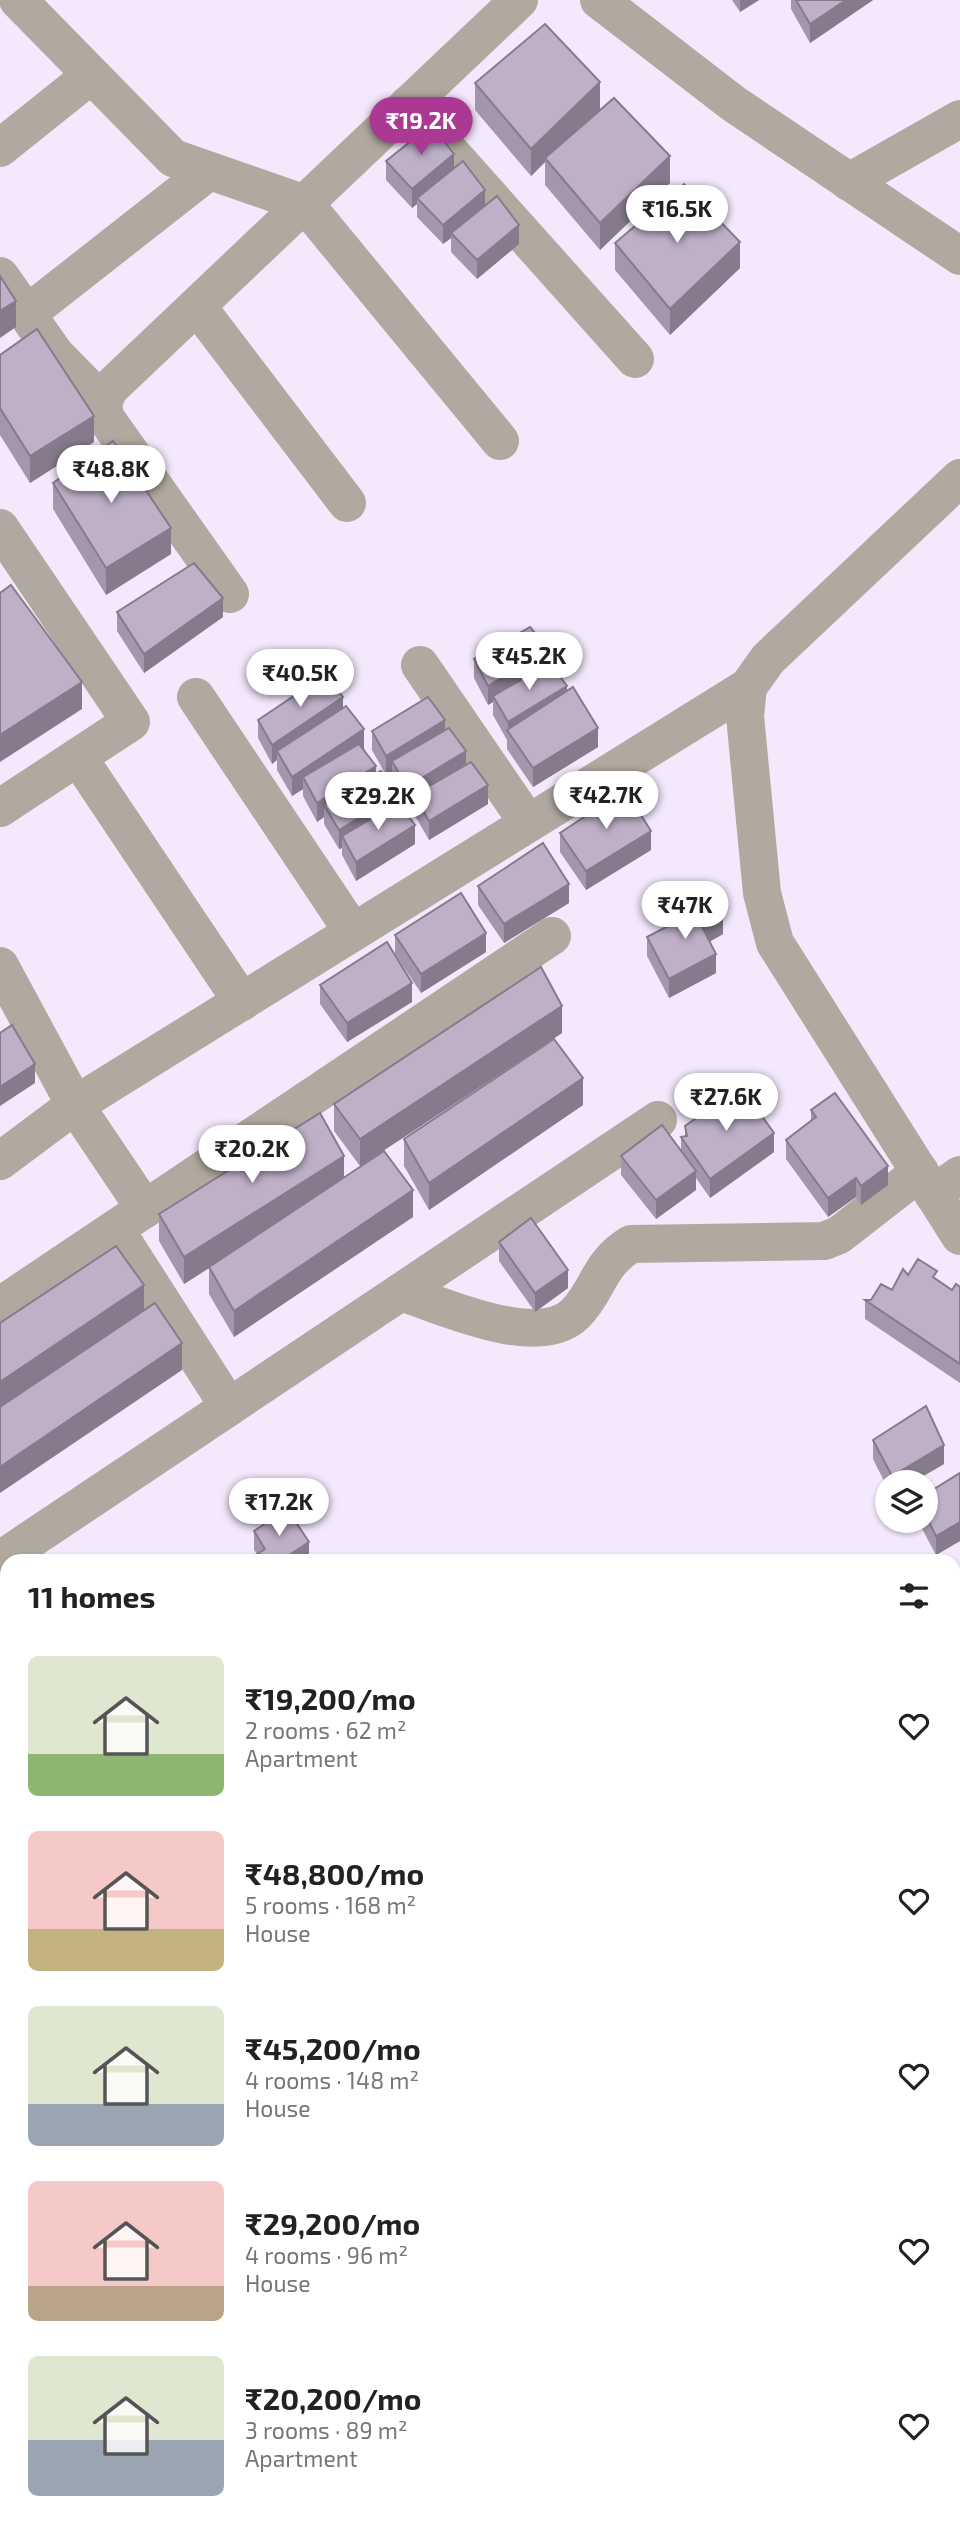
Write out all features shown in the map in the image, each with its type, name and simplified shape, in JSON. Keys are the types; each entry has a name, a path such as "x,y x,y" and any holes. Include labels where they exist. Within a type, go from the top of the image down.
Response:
{"street":[{"path":"18,0 173,158 305,204 500,441"},
{"path":"230,594 105,417 103,403 109,388 519,0"},
{"path":"600,0 734,104 960,256"},
{"path":"0,148 90,76"},
{"path":"408,105 635,359"},
{"path":"849,182 960,118"},
{"path":"28,313 209,171"},
{"path":"0,276 55,354 103,403"},
{"path":"197,306 347,503"},
{"path":"0,1161 75,1105 747,687 768,659 960,478"},
{"path":"0,528 131,722 0,808"},
{"path":"420,665 528,823"},
{"path":"747,687 745,716 767,921 775,943 938,1180 960,1236"},
{"path":"196,698 353,932"},
{"path":"78,757 242,1002"},
{"path":"0,1306 552,936"},
{"path":"0,966 75,1105 130,1219 229,1407"},
{"path":"9,1554 658,1120"},
{"path":"401,1292 498,1325 548,1326 564,1322 577,1312 614,1254 631,1244 824,1241 839,1236 938,1180"}],"building":[{"path":"796,0 846,0 810,24"},
{"path":"545,24 600,82 531,149 475,83"},
{"path":"614,98 670,156 600,223 545,158"},
{"path":"431,125 454,154 412,189 386,161"},
{"path":"463,161 485,190 443,225 417,198"},
{"path":"684,184 740,242 670,309 615,243"},
{"path":"497,196 519,225 477,260 451,233"},
{"path":"0,276 16,301 0,311"},
{"path":"37,329 94,416 30,456 0,408 0,355"},
{"path":"113,441 171,528 106,568 53,483"},
{"path":"194,563 223,598 144,654 117,612"},
{"path":"11,585 82,682 0,735 0,593"},
{"path":"530,627 548,649 488,686 474,659"},
{"path":"550,663 567,686 508,722 493,696"},
{"path":"325,675 343,697 272,745 258,720"},
{"path":"573,687 598,728 533,768 507,730"},
{"path":"428,697 445,720 386,756 372,731"},
{"path":"346,706 364,729 292,777 277,751"},
{"path":"449,728 466,751 407,787 392,761"},
{"path":"359,744 376,766 317,803 303,777"},
{"path":"471,762 488,785 429,821 414,795"},
{"path":"381,771 398,794 339,830 324,805"},
{"path":"625,790 651,831 586,871 560,833"},
{"path":"398,803 415,825 356,862 342,836"},
{"path":"543,843 569,884 504,924 478,886"},
{"path":"461,893 486,933 421,974 395,935"},
{"path":"716,901 723,915 702,927 716,954 669,979 647,937"},
{"path":"387,942 412,983 347,1023 320,985"},
{"path":"541,967 562,1006 360,1139 334,1104"},
{"path":"12,1025 35,1064 0,1087 0,1033"},
{"path":"554,1039 583,1078 429,1183 404,1139"},
{"path":"741,1087 774,1133 710,1179 681,1137 687,1136 685,1126"},
{"path":"835,1093 888,1166 861,1186 856,1178 828,1198 786,1140 816,1117 811,1110"},
{"path":"320,1113 344,1156 184,1257 159,1214"},
{"path":"662,1125 696,1171 656,1200 621,1156"},
{"path":"384,1151 413,1190 234,1311 209,1267"},
{"path":"531,1218 568,1270 535,1293 499,1242"},
{"path":"116,1246 144,1285 0,1382 0,1323"},
{"path":"918,1259 937,1271 933,1277 952,1290 956,1284 960,1287 960,1364 865,1300 871,1300 881,1284 892,1290 903,1269 908,1275"},
{"path":"155,1303 182,1343 0,1467 0,1407"},
{"path":"926,1406 944,1445 902,1470 889,1470 873,1440"},
{"path":"960,1473 960,1522 936,1536 934,1533 938,1533 938,1487"},
{"path":"287,1509 309,1542 291,1554 257,1554 265,1549 254,1531"}]}
